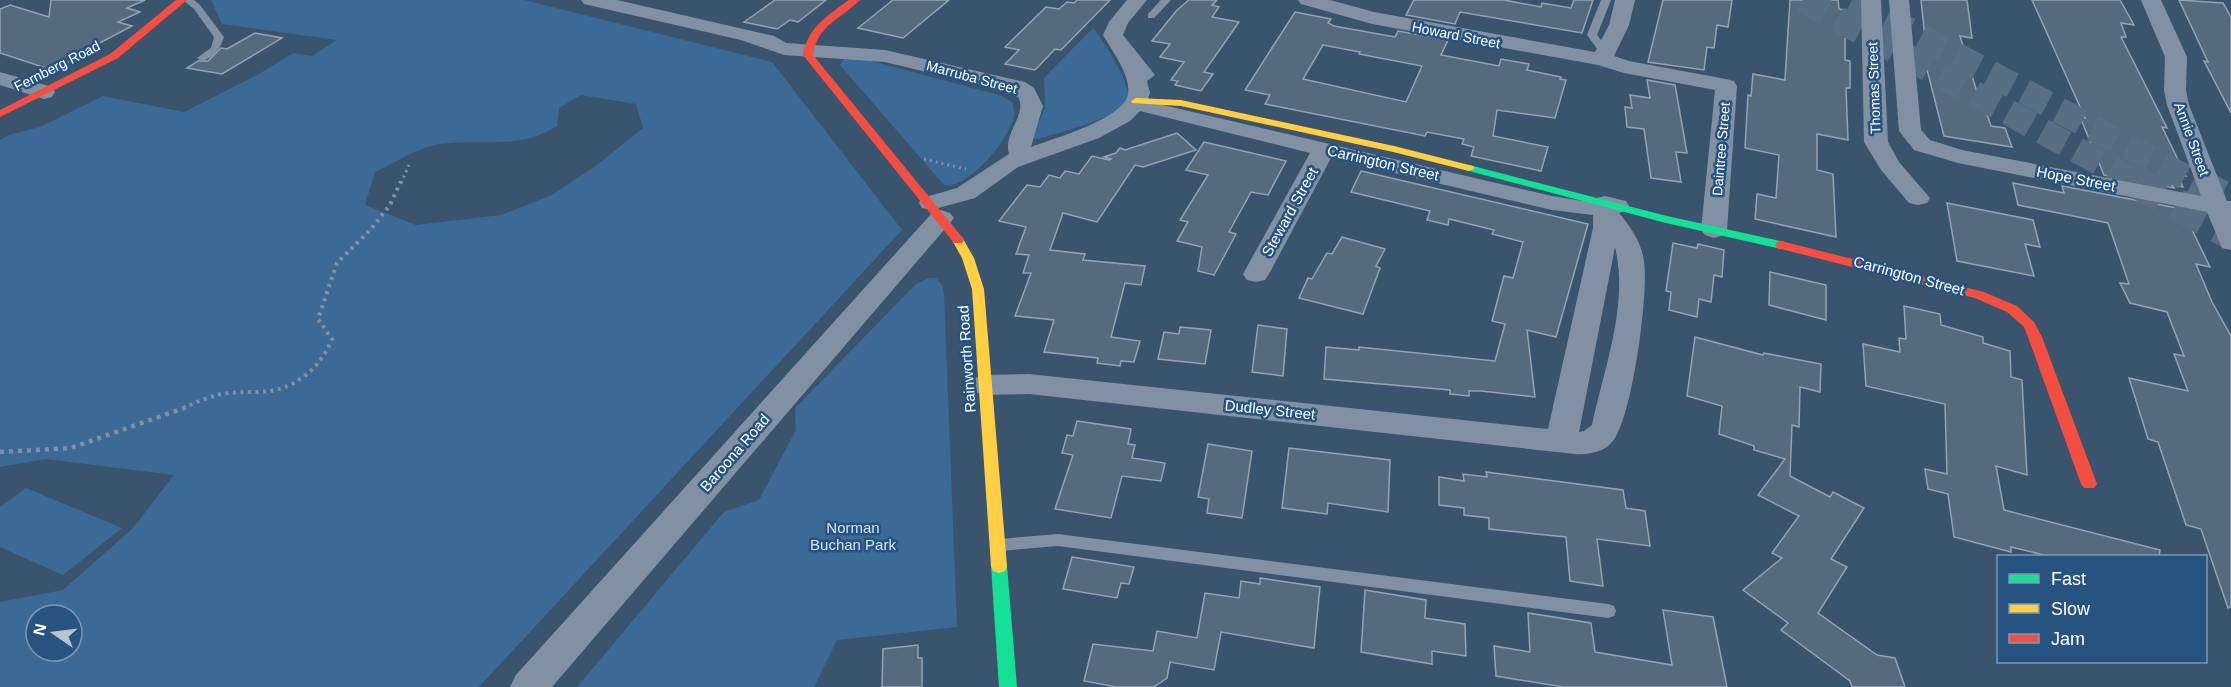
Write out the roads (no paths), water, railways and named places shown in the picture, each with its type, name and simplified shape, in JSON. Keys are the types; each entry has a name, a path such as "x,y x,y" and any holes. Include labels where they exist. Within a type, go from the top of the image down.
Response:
{"street":[{"name":"Fernberg Road","path":"0,114 114,56 182,0"},
{"name":"Marruba Street","path":"591,0 749,37 775,47 815,46 885,56 991,80 1024,91 1029,97 1032,108 1019,141 1022,157"},
{"path":"815,46 837,14 855,0"},
{"path":"1137,0 1119,22 1113,35 1131,63 1152,84 1147,103"},
{"name":"Howard Street","path":"1308,0 1372,18 1517,46 1604,56"},
{"name":"Howard Street","path":"1340,0 1569,43 1604,56"},
{"path":"1604,56 1619,25 1625,0"},
{"name":"Thomas Street","path":"1871,0 1876,142 1889,165 1918,198"},
{"name":"Thomas Street","path":"1899,0 1910,131 1922,145"},
{"name":"Annie Street","path":"2151,0 2176,57 2175,90 2178,105 2224,207 2231,242"},
{"name":"Rainworth Road","path":"815,46 813,65 828,77 938,214 967,255 977,283 999,545 1008,687"},
{"name":"Daintree Street","path":"1604,56 1626,67 1726,86 1714,230"},
{"path":"0,78 44,92"},
{"name":"Carrington Street","path":"1147,103 1324,150 1562,205 1609,208"},
{"name":"Carrington Street","path":"1147,103 1184,103 1394,149 1609,208 1714,230 1979,295 2012,309 2028,325 2035,337 2090,484"},
{"name":"Baroona Road","path":"529,687 938,214 973,202 992,175 1022,157 1129,122 1147,103"},
{"name":"Hope Street","path":"1922,145 1976,160 2224,207"},
{"name":"Steward Street","path":"1256,274 1324,150"},
{"path":"1554,441 1563,434 1565,428 1609,208"},
{"name":"Dudley Street","path":"985,385 1029,384 1554,441 1591,442 1601,436 1607,426 1631,305 1632,283 1625,238 1609,208"}],"lane":[{"path":"188,0 197,7 219,36 216,49 202,58"},
{"path":"1151,16 1166,0"},
{"path":"1604,56 1593,35 1606,0"},
{"path":"999,545 1058,540 1608,611"}],"tunnel":[{"path":"1803,0 2137,183"},
{"path":"1852,0 2196,183"},
{"path":"2134,181 2231,234"},
{"path":"2193,181 2231,201"}],"park label":[{"name":"Norman Buchan Park","path":"853,536"}]}
